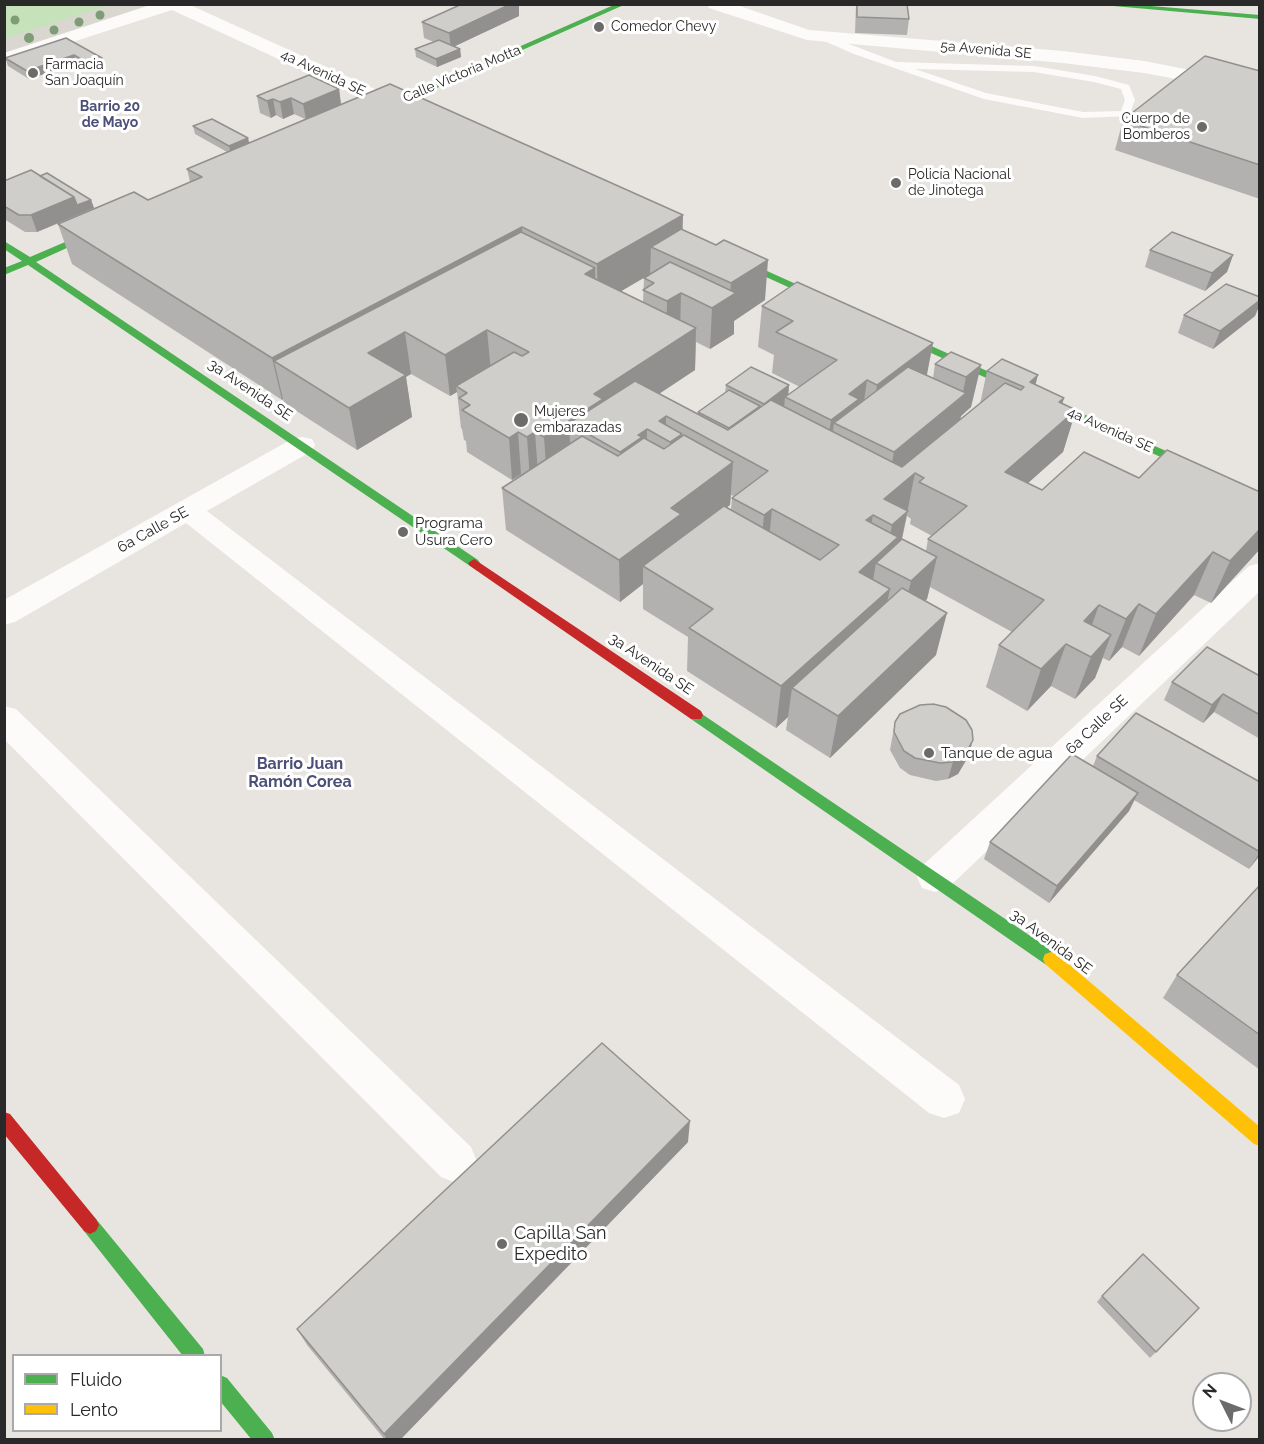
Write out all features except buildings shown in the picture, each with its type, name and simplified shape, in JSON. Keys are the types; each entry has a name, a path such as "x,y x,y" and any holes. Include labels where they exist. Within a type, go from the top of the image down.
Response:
{"street":[{"path":"4,59 173,4"},
{"name":"4a Avenida SE","path":"173,4 411,113"},
{"name":"Calle Victoria Motta","path":"364,117 623,4"},
{"name":"5a Avenida SE","path":"715,4 777,26 825,38 1063,57 1211,80 1260,93"},
{"path":"1094,4 1260,17"},
{"path":"4,272 121,221"},
{"name":"3a Avenida SE","path":"4,243 935,877 1051,959 1260,1138"},
{"path":"715,251 846,310"},
{"name":"4a Avenida SE","path":"879,325 1260,498"},
{"name":"6a Calle SE","path":"4,614 302,446"},
{"path":"188,510 944,1099"},
{"name":"6a Calle SE","path":"935,877 1260,573"},
{"path":"4,718 456,1162"},
{"path":"4,1120 194,1354"},
{"path":"222,1387 265,1440"}],"lane":[{"path":"825,38 896,65 984,96 1083,115 1125,114 1130,100 1125,87 1095,79 1034,69 896,65"}],"green space":[{"path":"5,4 161,5 5,56"}],"shaded area":[{"path":"110,5 152,5 5,54 4,39"}],"traffic: fast":[{"path":"373,113 623,4"},
{"path":"1094,4 1260,17"},
{"path":"4,272 108,227"},
{"path":"4,244 474,563"},
{"path":"727,256 833,304"},
{"path":"891,331 1260,498"},
{"path":"696,715 1051,959"},
{"path":"90,1225 194,1354"},
{"path":"222,1387 265,1440"}],"traffic: slow":[{"path":"1051,959 1260,1138"}],"traffic: jam":[{"path":"474,563 696,715"},
{"path":"4,1120 90,1225"}],"place":[{"name":"Comedor Chevy","path":"599,27"},
{"name":"Farmacia San Joaquín","path":"33,73"},
{"name":"Cuerpo de Bomberos","path":"1202,127"},
{"name":"Policía Nacional de Jinotega","path":"896,183"},
{"name":"Mujeres embarazadas","path":"521,420"},
{"name":"Programa Usura Cero","path":"403,532"},
{"name":"Tanque de agua","path":"929,753"},
{"name":"Capilla San Expedito","path":"502,1244"}],"district":[{"name":"Barrio 20 de Mayo","path":"110,116"},
{"name":"Barrio Juan Ramón Corea","path":"300,773"}]}
